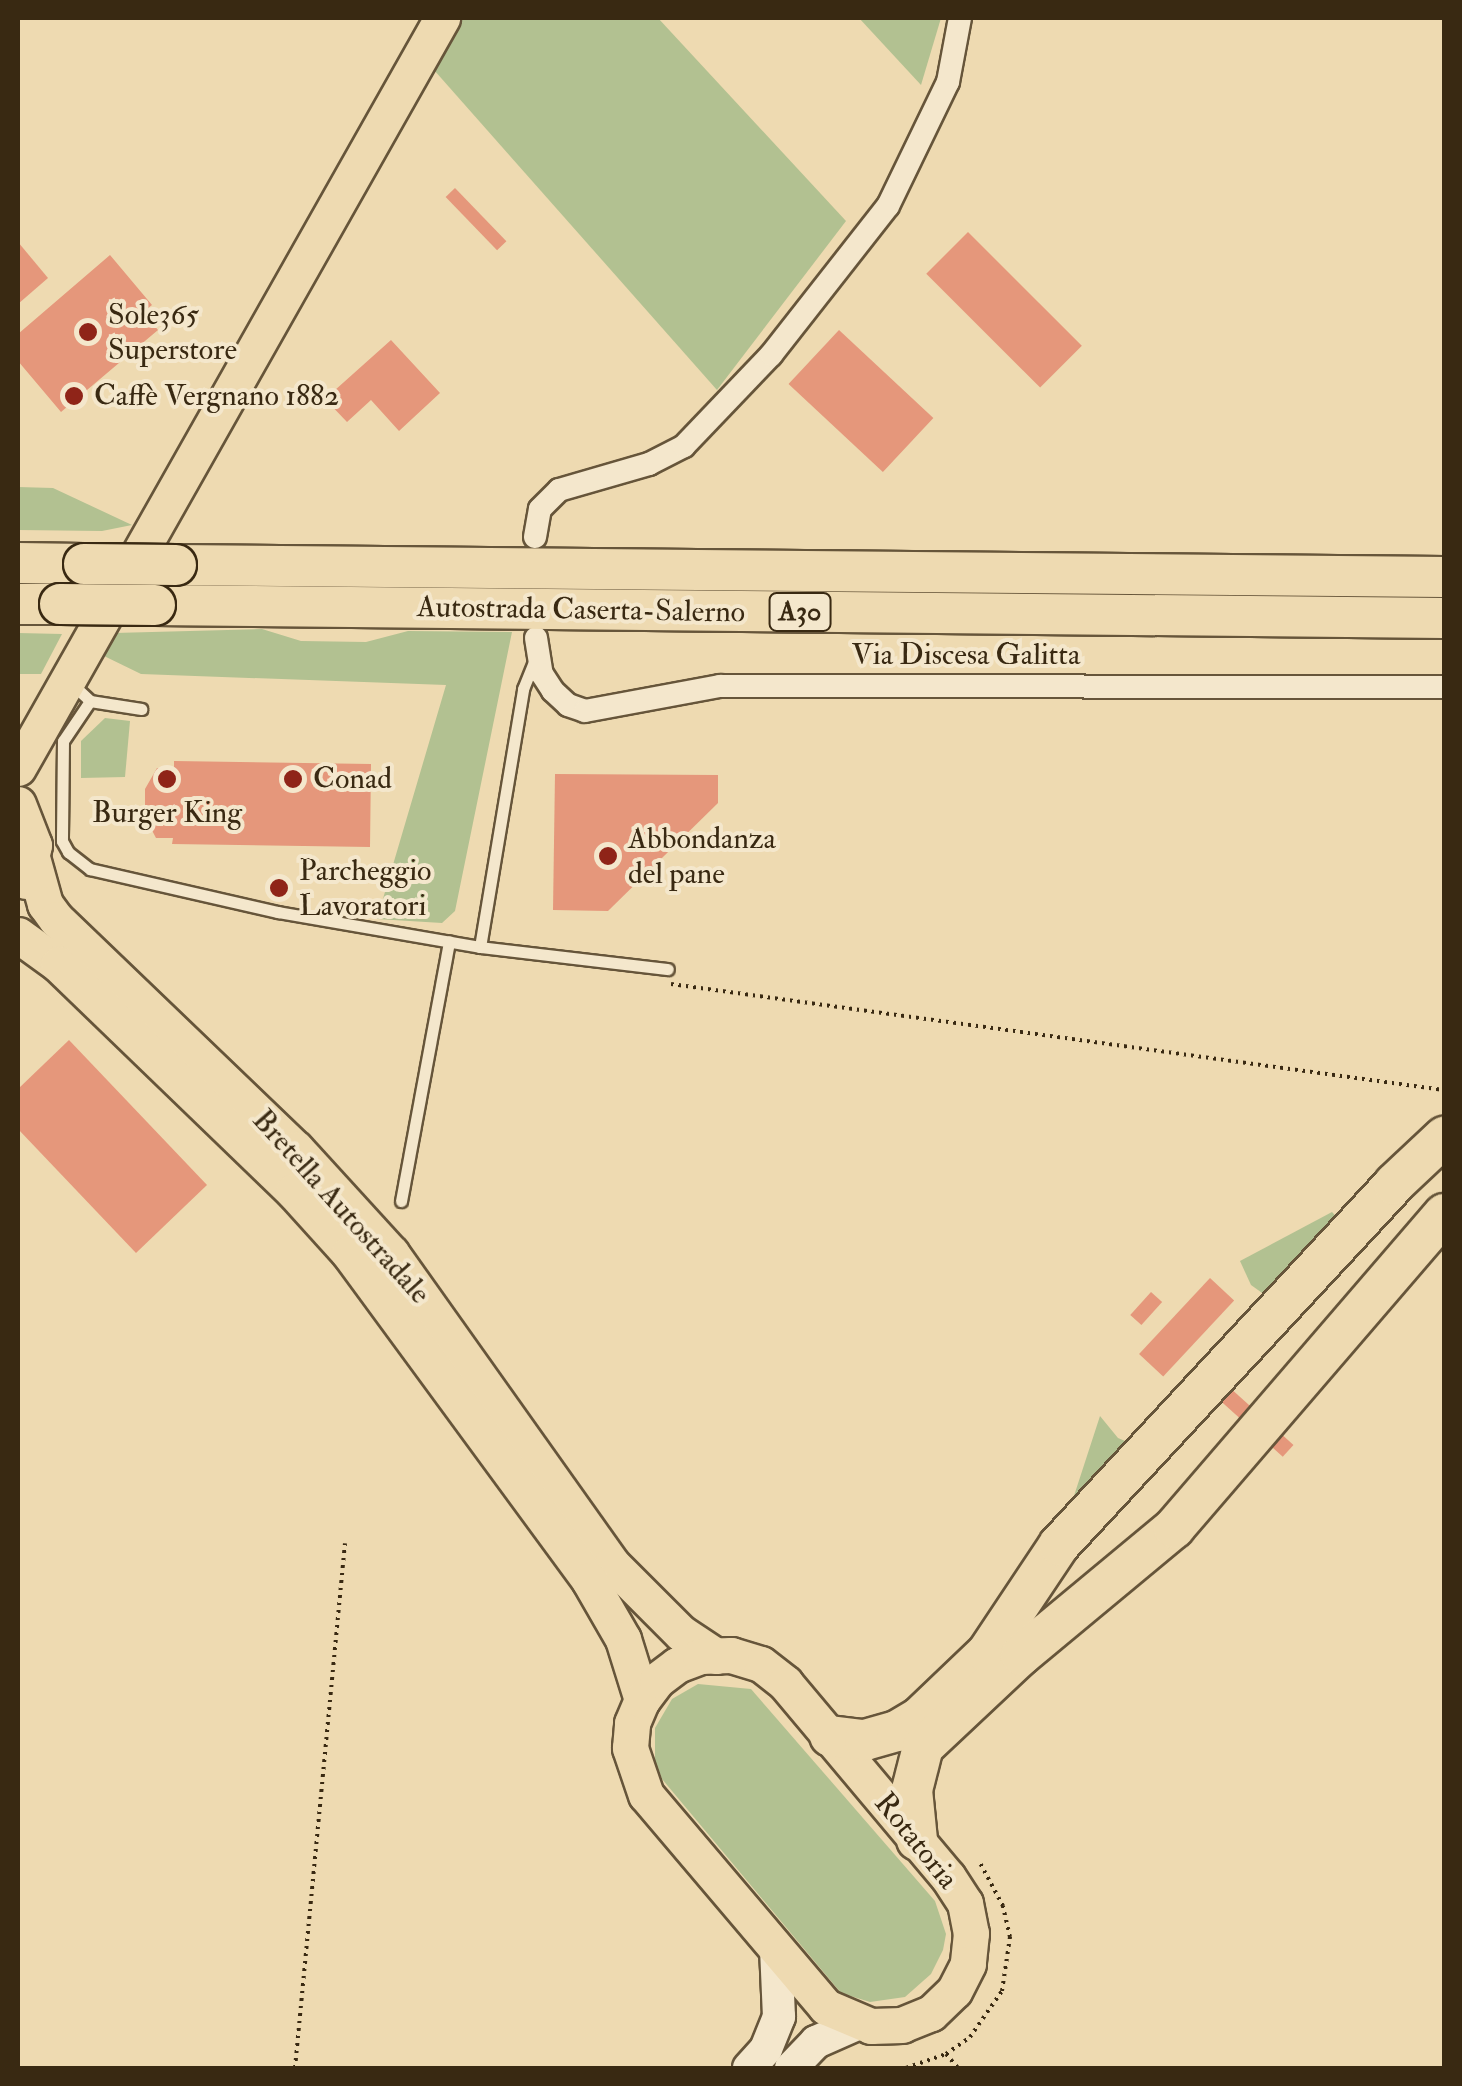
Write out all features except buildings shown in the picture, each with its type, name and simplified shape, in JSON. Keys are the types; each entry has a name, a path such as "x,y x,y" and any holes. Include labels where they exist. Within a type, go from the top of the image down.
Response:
{"highway":[{"name":"Autostrada Caserta-Salerno","path":"18,563 1444,576"},
{"name":"Autostrada Caserta-Salerno","path":"18,604 1444,618"},
{"path":"1013,614 1119,639 1444,642"},
{"path":"830,1736 865,1740 897,1731 920,1717 987,1653 1021,1608 1059,1545 1394,1184 1444,1137"},
{"path":"917,1840 912,1790 923,1747 1021,1655 1174,1528 1444,1214"}],"main road":[{"path":"18,768 78,690 442,18"},
{"name":"Bretella Autostradale","path":"18,804 31,830 33,861 45,904 56,919 296,1150 391,1253 612,1564 682,1632 716,1656"},
{"path":"18,894 33,861"},
{"name":"Bretella Autostradale","path":"18,935 58,964 292,1192 348,1253 589,1580 623,1640 642,1700"},
{"path":"716,1656 676,1665 657,1680 642,1700 630,1748 646,1795 826,2007 859,2023"},
{"name":"Rotatoria","path":"716,1656 760,1664 785,1682 917,1840 964,1903 972,1933 968,1964 954,1992 931,2013 902,2025 859,2023"},
{"path":"749,2068 766,2049 779,2017 776,1948"},
{"path":"791,2068 816,2042 859,2023"}],"street":[{"path":"534,538 540,509 559,490 649,464 684,446 770,355 888,206 948,82 960,18"},
{"name":"Via Discesa Galitta","path":"536,647 553,691 568,705 584,711 678,690 796,684 1444,687"}],"lane":[{"path":"480,947 523,689 536,647"},
{"path":"140,708 78,690 63,741 62,841 77,861 115,878 449,942 668,969"},
{"path":"401,1202 449,942"}],"path":[{"path":"668,969 666,983 1444,1090"},
{"path":"295,2068 344,1543"},
{"path":"946,2054 958,2068"}],"green space":[{"path":"463,18 658,18 846,221 717,390 434,70"},
{"path":"859,18 941,18 921,85"},
{"path":"18,487 53,488 132,525 102,531 18,530"},
{"path":"262,629 301,641 366,642 408,631 512,632 455,911 442,923 377,919 446,685 141,674 102,655 114,633"},
{"path":"18,633 62,634 41,674 18,674"},
{"path":"105,718 130,721 125,777 81,778 81,741"},
{"path":"1332,1212 1341,1222 1272,1300 1251,1285 1240,1261"},
{"path":"1100,1416 1118,1438 1137,1446 1071,1505"},
{"path":"698,1684 751,1689 935,1901 946,1934 943,1950 931,1974 905,1997 870,2002 841,1993 662,1779 655,1760 655,1728 672,1699"}],"place":[{"name":"Sole365 Superstore","path":"88,332"},
{"name":"Caffè Vergnano 1882","path":"74,396"},
{"name":"Burger King","path":"167,779"},
{"name":"Conad","path":"293,779"},
{"name":"Abbondanza del pane","path":"608,856"},
{"name":"Parcheggio Lavoratori","path":"279,888"}]}
